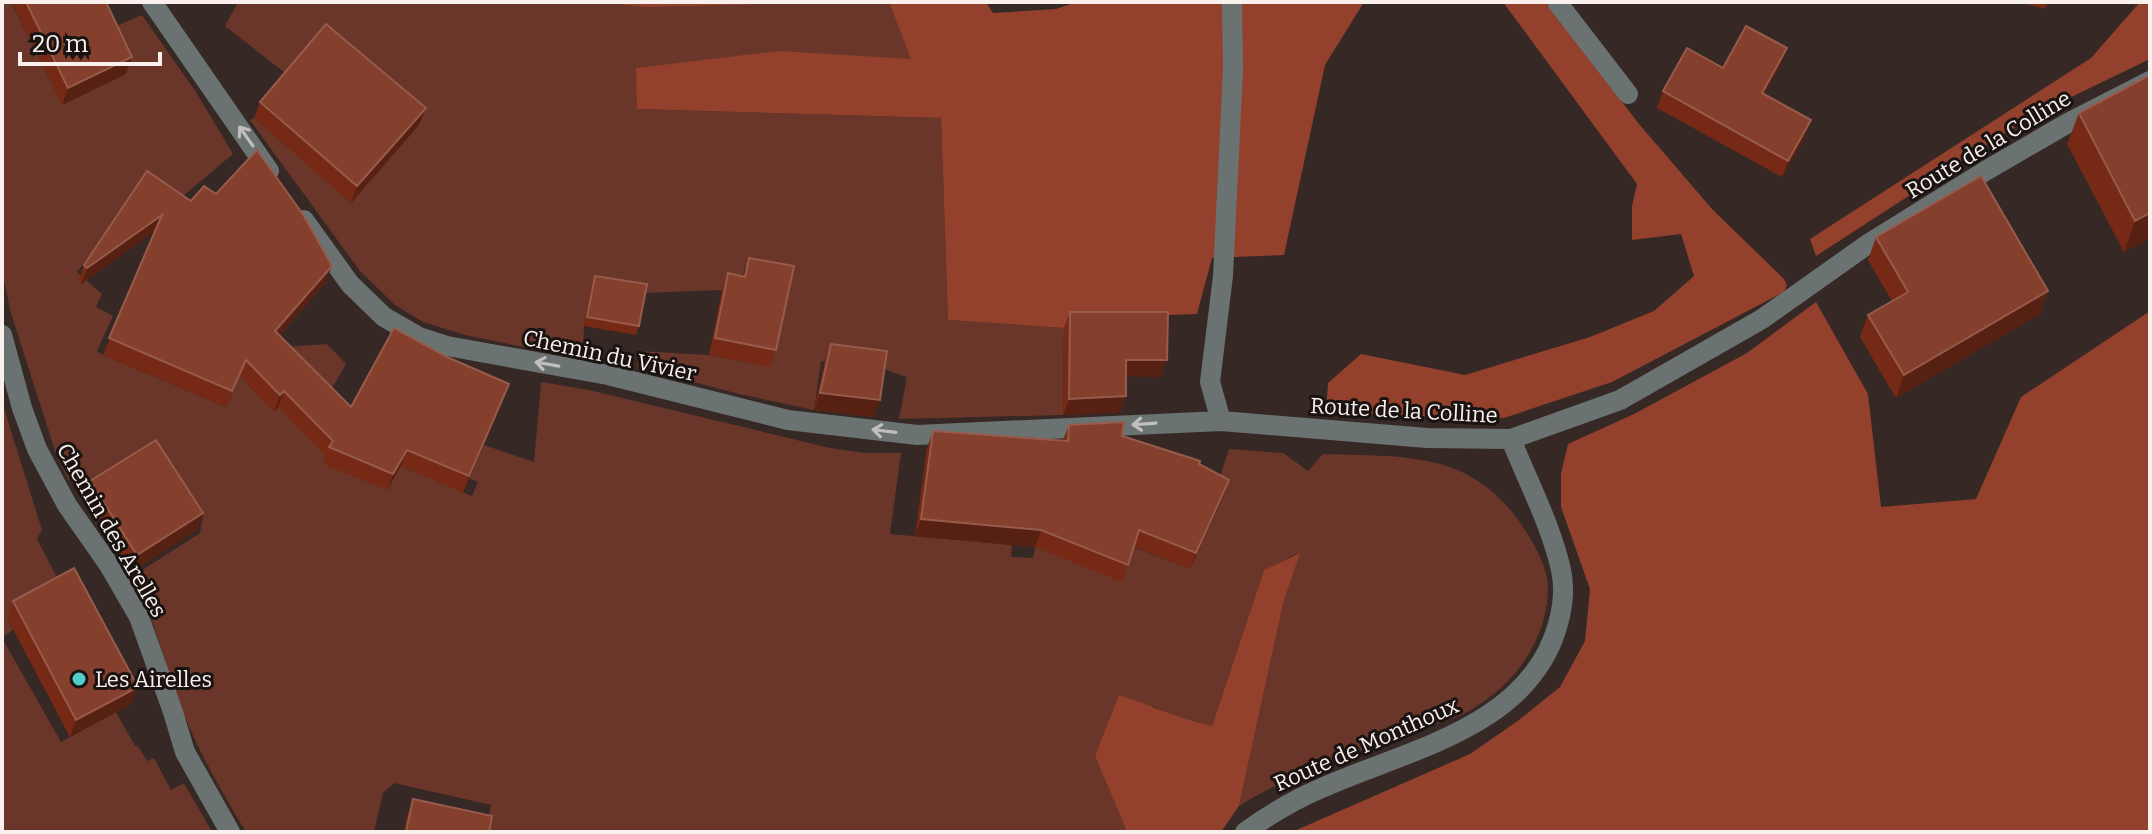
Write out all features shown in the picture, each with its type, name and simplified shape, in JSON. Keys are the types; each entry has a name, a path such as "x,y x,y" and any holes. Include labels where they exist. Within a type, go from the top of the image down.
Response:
{"street":[{"name":"Chemin du Vivier","path":"152,2 350,284 384,317 419,337 447,346 608,375 788,420 917,435 1221,421"},
{"path":"1221,421 1210,382 1223,276 1233,70 1232,2"},
{"path":"1557,2 1628,94"},
{"name":"Route de la Colline","path":"1221,421 1427,438 1511,439 1620,400 1762,319 1868,244 1987,170 2068,123 2150,81"},
{"name":"Chemin des Arelles","path":"2,335 7,362 37,449 67,505 109,565 139,617 185,752 230,832"},
{"name":"Route de Monthoux","path":"1245,832 1276,809 1323,787 1463,730 1494,711 1527,683 1546,656 1561,612 1561,570 1545,521 1511,439"}],"shaded area":[{"path":"2,2 20,2 13,6 62,104 105,31 142,15 196,92 233,154 170,207 94,250 77,272 102,294 96,307 113,316 97,351 226,407 256,340 287,347 327,344 346,364 324,402 280,358 250,387 274,411 278,407 472,496 478,482 469,478 484,445 534,462 541,382 589,390 830,448 865,453 901,453 890,534 1012,545 1011,557 1033,558 1042,512 1190,569 1229,449 1283,453 1308,471 1323,454 1412,458 1463,472 1507,506 1527,533 1546,574 1548,589 1542,626 1514,675 1469,711 1321,766 1239,806 1284,600 1298,553 1264,571 1212,726 1174,717 1153,706 1095,756 1127,832 486,832 491,805 394,783 383,793 374,832 246,832 190,729 133,576 200,533 203,515 156,447 145,449 84,487 68,479 56,454 10,310 2,269"},
{"path":"238,2 889,2 912,59 870,59 637,109 941,118 948,320 1064,328 1063,415 899,419 907,377 881,368 821,361 814,410 637,367 639,351 709,355 767,366 774,273 745,267 739,293 722,290 643,293 592,284 583,350 567,356 465,335 423,322 395,305 360,271 250,120 254,118 351,202 419,124 289,76 225,26"},
{"path":"599,2 836,2 647,7"},
{"path":"889,2 986,2 993,13 1056,9 1077,2 1364,2 1325,65 1284,255 1212,258 1197,314 1168,315 1162,329 1064,328 948,320 941,118 637,109 636,68 779,51 911,59"},
{"path":"1503,2 1545,2 1639,124 1712,209 1784,279 1787,285 1784,292 1612,382 1504,418 1326,414 1328,383 1361,354 1465,375 1590,337 1654,311 1694,276 1681,234 1632,240 1632,206 1637,184"},
{"path":"2140,2 2150,2 2150,59 2032,116 1816,256 1810,239 2091,58"},
{"path":"1816,302 1868,394 1881,507 1976,499 2021,397 2150,311 2150,832 1292,832 1470,754 1560,687 1585,641 1590,589 1561,507 1561,474 1568,444 1634,414 1747,353"},
{"path":"2,402 42,530 37,539 62,587 7,618 13,630 2,637"},
{"path":"1300,553 1284,600 1239,806 1221,832 1127,832 1095,756 1119,695 1212,726 1264,570"},
{"path":"2,638 61,742 116,712 147,761 154,758 171,790 184,783 212,832 2,832"}],"building":[{"path":"26,2 106,2 132,57 68,88"},
{"path":"326,24 426,108 357,186 260,102"},
{"path":"1746,26 1787,48 1762,93 1811,120 1788,161 1663,91 1687,48 1723,68"},
{"path":"2150,75 2150,213 2135,221 2079,113"},
{"path":"257,150 304,216 332,266 275,331 351,407 394,328 447,357 509,384 469,476 407,450 393,474 329,447 333,441 284,391 280,395 246,360 232,391 109,338 162,215 87,268 84,265 147,171 191,201 204,186 216,194"},
{"path":"1981,176 2048,291 1904,375 1868,315 1908,292 1876,237"},
{"path":"749,258 794,266 776,350 715,338 728,273 745,277"},
{"path":"595,276 647,284 639,326 587,317"},
{"path":"1070,312 1168,312 1167,360 1126,360 1126,396 1069,399"},
{"path":"831,344 887,351 880,400 820,393"},
{"path":"1124,422 1122,436 1200,461 1199,464 1229,480 1196,553 1139,530 1128,565 1041,530 921,519 933,431 1068,441 1069,425"},
{"path":"156,440 203,513 137,555 90,481"},
{"name":"Les Airelles","path":"74,568 138,687 76,720 13,601"},
{"path":"413,799 492,816 489,832 406,832"}],"place":[{"name":"Les Airelles","path":"79,679"}]}
